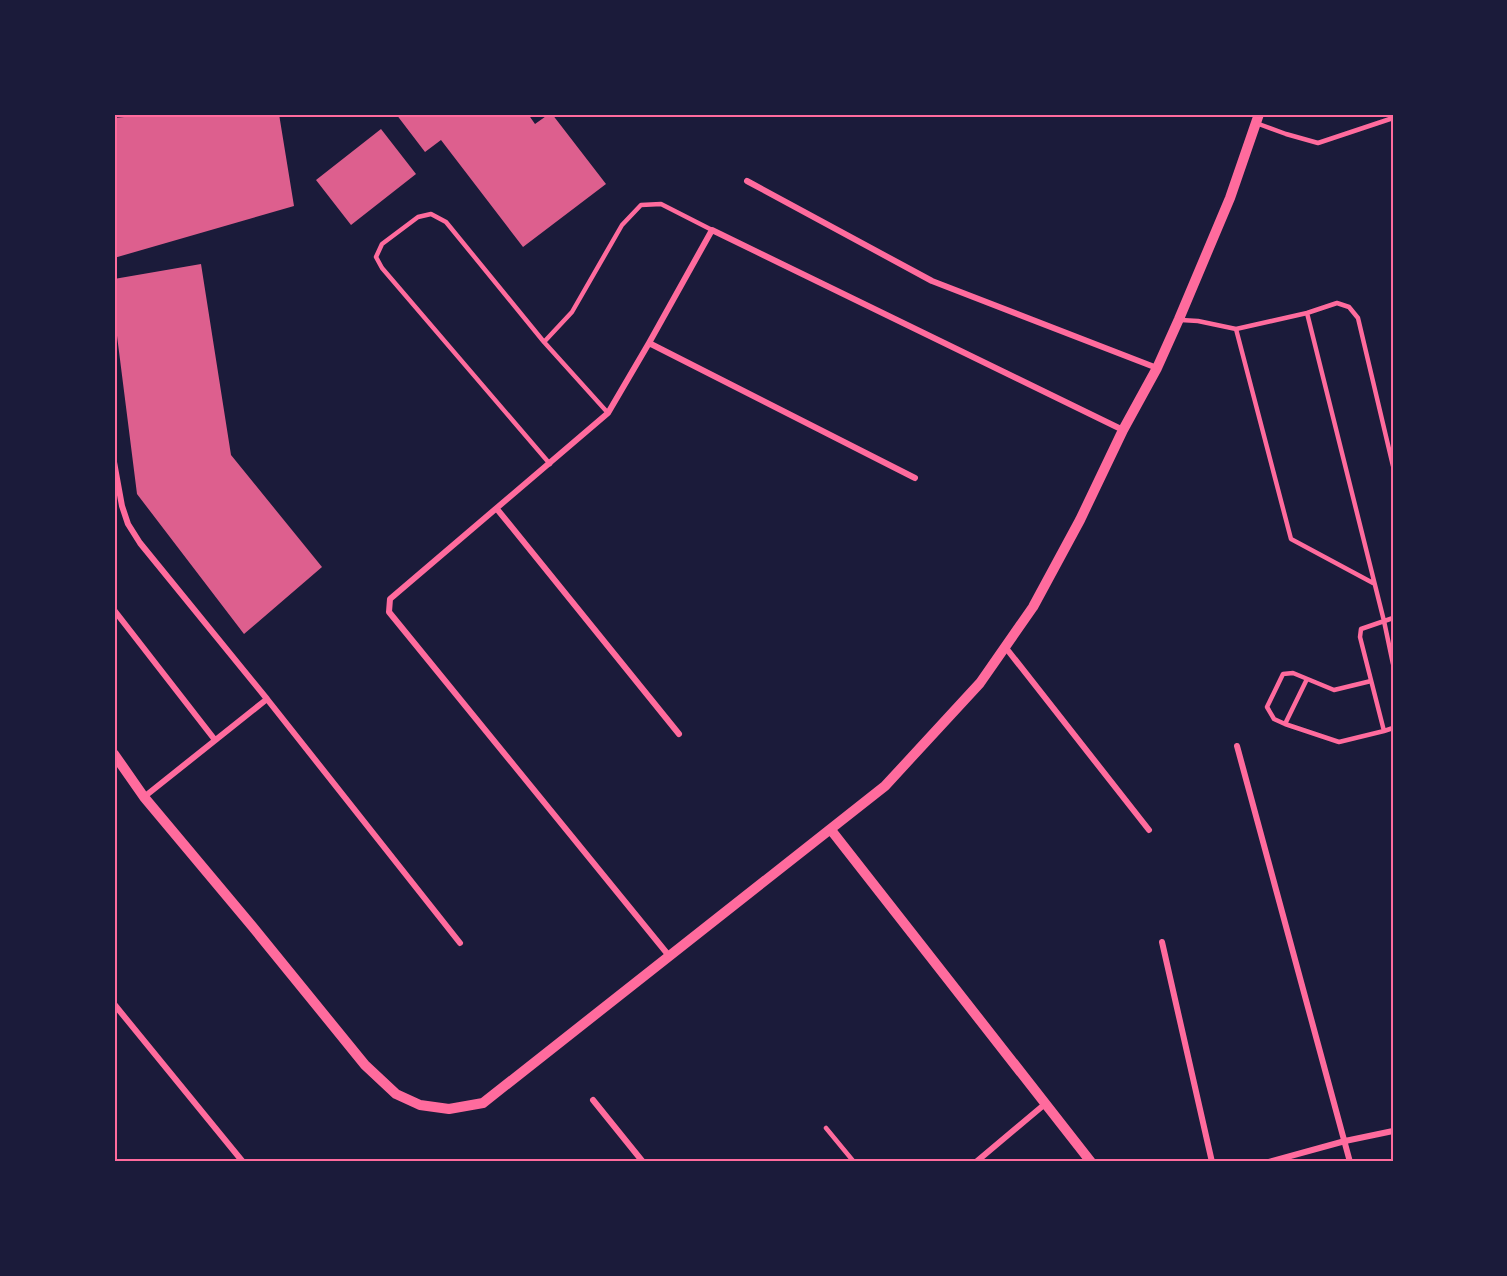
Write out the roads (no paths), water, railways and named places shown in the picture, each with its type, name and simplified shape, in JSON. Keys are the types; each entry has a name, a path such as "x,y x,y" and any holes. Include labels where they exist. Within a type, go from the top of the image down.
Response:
{"street":[{"path":"114,754 144,797 365,1065 396,1094 420,1105 449,1109 483,1103 885,786 980,683 1038,598 1157,368 1230,198 1258,119"},
{"path":"747,181 932,280 1157,368"},
{"path":"670,957 389,612 390,599 608,413 712,230 1123,430"},
{"path":"649,343 915,478"},
{"path":"114,462 122,506 128,524 140,543 460,943"},
{"path":"497,509 679,734"},
{"path":"114,610 215,740"},
{"path":"1006,648 1149,830"},
{"path":"144,797 267,699"},
{"path":"1237,746 1350,1162"},
{"path":"831,830 1091,1162"},
{"path":"1162,942 1212,1162"},
{"path":"114,1004 243,1162"},
{"path":"593,1100 643,1162"},
{"path":"976,1162 1045,1104"},
{"path":"1269,1162 1345,1141 1393,1131"}],"lane":[{"path":"1258,119 1286,134 1318,143 1393,118"},
{"path":"544,342 572,312 622,225 641,205 661,204 712,230"},
{"path":"550,464 382,268 376,256 382,244 418,217 430,214 446,222 544,342 608,413"},
{"path":"1179,319 1236,329 1307,313 1337,303 1349,307 1358,318 1393,466"},
{"path":"1307,313 1393,664"},
{"path":"1236,329 1291,539 1373,583"},
{"path":"1384,730 1360,637 1361,629 1393,618"},
{"path":"1371,681 1334,690 1293,673 1283,675 1267,707 1274,719 1339,742 1393,728"},
{"path":"1285,724 1307,679"},
{"path":"826,1128 854,1162"}]}
